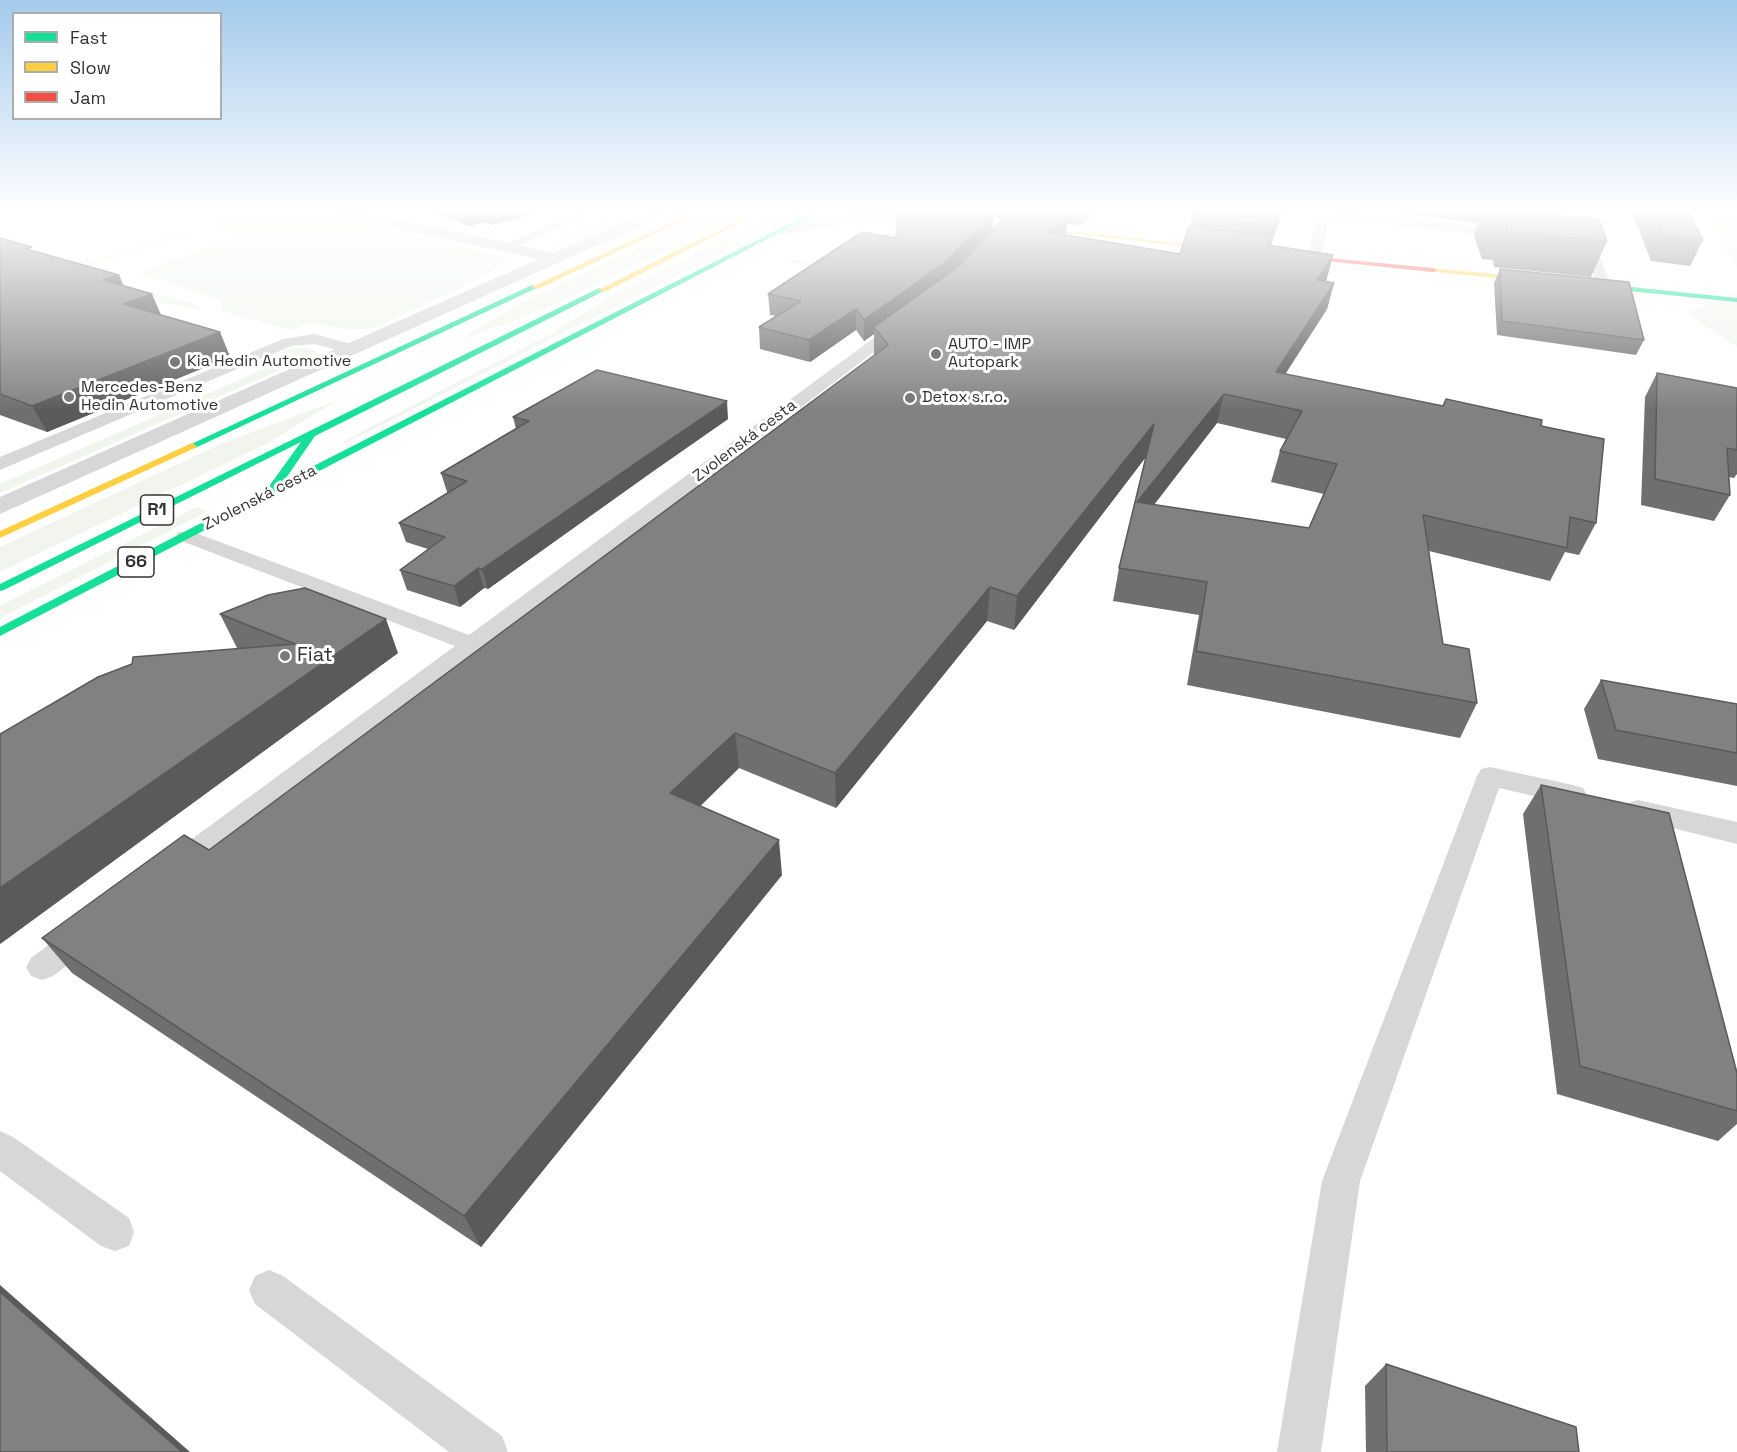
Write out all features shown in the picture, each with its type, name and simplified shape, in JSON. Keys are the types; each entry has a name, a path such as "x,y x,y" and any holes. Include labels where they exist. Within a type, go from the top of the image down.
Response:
{"main road":[{"name":"R1","path":"0,535 558,277"},
{"name":"R1","path":"0,588 628,277"},
{"name":"Zvolenská cesta","path":"0,632 690,277"},
{"path":"1505,277 1737,300"},
{"path":"271,491 314,432"}],"street":[{"path":"0,506 513,277"}],"lane":[{"path":"1601,277 1604,287"},
{"name":"Zvolenská cesta","path":"156,881 922,309"},
{"path":"0,464 288,342 315,339 352,349"},
{"name":"Zvolenská cesta","path":"186,536 472,644"},
{"path":"1299,1452 1341,1181 1490,776 1737,833"},
{"path":"42,967 99,924"},
{"path":"0,1149 115,1232"},
{"path":"269,1290 486,1452"}],"shaded area":[{"path":"25,277 99,277 198,305 201,310 146,300 0,285"},
{"path":"150,277 482,277 375,328 346,330 311,322 292,330 222,311 220,300"},
{"path":"577,277 610,277 542,310 458,341 517,305"},
{"path":"651,277 674,277 344,444 344,441 550,334 609,298"},
{"path":"1737,293 1737,347 1686,313"},
{"path":"309,348 319,353 0,493 0,484 296,355 282,350"},
{"path":"338,400 266,444 0,572 0,547 223,443"},
{"path":"197,507 208,511 0,618 0,606"}],"building":[{"path":"0,277 113,277 103,280 152,294 123,304 220,332 32,406 0,394"},
{"path":"794,277 925,277 864,320 856,309 809,340 759,327 801,301 768,294"},
{"path":"944,277 1319,277 1317,280 1334,283 1276,372 1443,406 1446,399 1542,420 1541,426 1604,439 1596,523 1570,517 1567,548 1423,515 1443,644 1469,649 1477,703 1196,651 1207,582 1119,568 1154,424 1017,596 990,587 835,773 735,733 670,793 779,840 464,1216 42,938 184,835 209,850 888,345 874,327","holes":["1224,394 1302,411 1280,451 1337,464 1309,528 1137,502"]},
{"path":"1500,277 1577,277 1629,282 1644,340 1502,321"},
{"path":"597,370 727,401 454,586 400,570 445,537 399,523 467,481 441,473 529,421 513,417"},
{"path":"1657,373 1737,388 1737,450 1727,448 1730,495 1655,479"},
{"path":"305,588 386,619 0,888 0,734 98,677 132,664 133,657 295,644 220,614 268,595"},
{"path":"1601,680 1737,704 1737,753 1616,730"},
{"path":"1541,785 1669,813 1737,1073 1737,1111 1580,1066"},
{"path":"0,1292 182,1452 0,1452"},
{"path":"1386,1364 1576,1427 1579,1452 1387,1452"}],"traffic: fast":[{"path":"271,491 690,277"},
{"path":"192,446 535,287"},
{"path":"1622,288 1737,300"},
{"path":"0,588 602,290"},
{"path":"271,491 311,436"},
{"path":"0,632 271,491"}],"traffic: slow":[{"path":"535,287 557,277"},
{"path":"602,290 629,277"},
{"path":"1504,277 1622,288"},
{"path":"0,535 192,446"}],"place":[{"name":"AUTO - IMP Autopark","path":"936,354"},
{"name":"Kia Hedin Automotive","path":"175,362"},
{"name":"Mercedes-Benz Hedin Automotive","path":"69,397"},
{"name":"Detox s.r.o.","path":"910,398"},
{"name":"Fiat","path":"285,656"}]}
